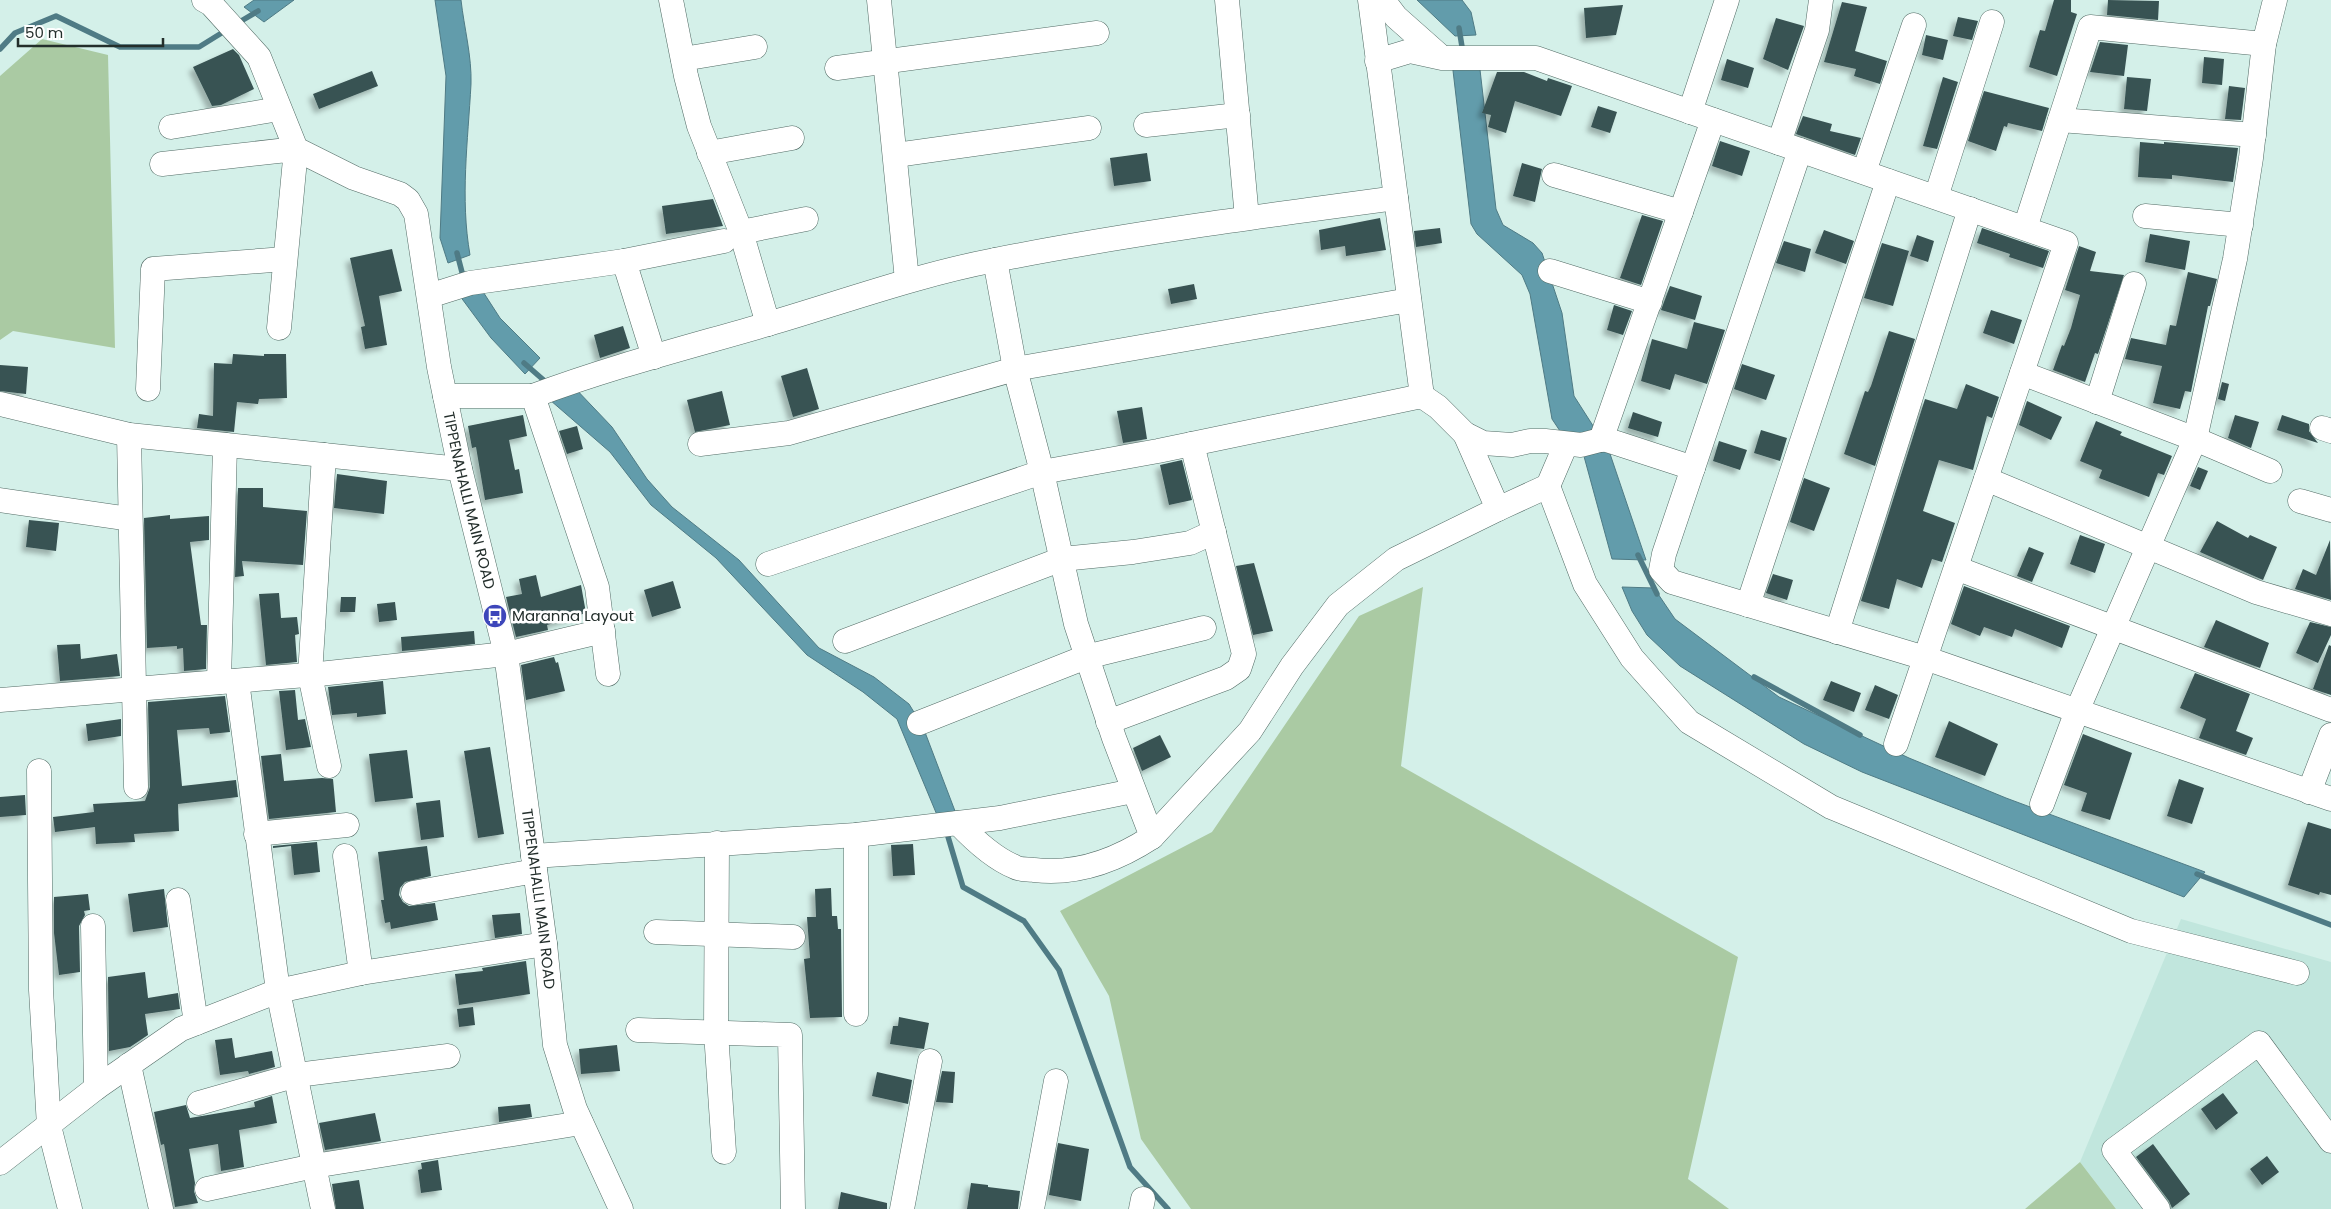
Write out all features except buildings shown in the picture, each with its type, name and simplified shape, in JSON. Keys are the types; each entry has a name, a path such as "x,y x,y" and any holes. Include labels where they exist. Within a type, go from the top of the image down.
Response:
{"street":[{"path":"204,0 211,4 259,57 296,148 278,328"},
{"path":"671,0 699,126 729,196 733,236 768,324"},
{"path":"879,0 908,280"},
{"path":"1226,0 1247,218"},
{"path":"1370,0 1422,396"},
{"path":"1383,0 1396,17 1442,58"},
{"path":"1690,112 1727,0"},
{"path":"1821,0 1817,30 1789,146 1693,468 1664,554 1661,570 1672,582 1925,658 2320,795 2331,735"},
{"path":"2042,804 2077,711 2195,439 2240,225 2254,135 2264,44 2275,0"},
{"path":"1936,198 1992,22"},
{"path":"1864,172 1914,25"},
{"path":"2025,228 2090,27 2264,44"},
{"path":"837,68 1097,33"},
{"path":"683,59 755,47"},
{"path":"1378,61 1410,52 1442,58 1536,58 2066,243 1896,744"},
{"path":"171,127 279,109"},
{"path":"1146,126 1238,115"},
{"path":"942,825 1016,868 1056,873 1101,862 1128,852 1152,837 1250,731 1292,666 1338,605 1396,559 1498,508 1548,486 1587,442 1650,302 1713,120"},
{"path":"2060,120 2254,135"},
{"path":"896,155 1089,128"},
{"path":"709,153 792,138"},
{"path":"162,164 296,148"},
{"name":"TIPPENAHALLI MAIN ROAD","path":"296,148 354,178 400,194 408,200 449,290 445,396 460,468 506,654 545,944 555,1045 581,1123 621,1209"},
{"path":"1554,174 1681,212"},
{"path":"1748,605 1888,181"},
{"path":"445,396 543,392 620,365 768,324 908,280 995,260 1247,218 1396,198"},
{"path":"1837,632 1970,210"},
{"path":"2145,216 2240,225"},
{"path":"449,290 624,261 806,219"},
{"path":"148,389 153,268 285,259"},
{"path":"995,260 1015,369 1042,472 1076,624 1108,722 1152,837"},
{"path":"624,261 654,357"},
{"path":"1550,271 1650,302"},
{"path":"2097,402 2134,284"},
{"path":"700,444 789,433 1015,369 1409,300"},
{"path":"2022,373 2195,439 2270,471"},
{"path":"543,392 598,587 608,674"},
{"path":"768,564 1042,472 1192,444 1422,396 1438,407 1465,434 1483,443 1512,445 1530,441 1587,442 1693,468"},
{"path":"0,404 129,435 460,468"},
{"path":"1465,434 1498,508"},
{"path":"129,435 132,689 136,787"},
{"path":"1108,722 1226,678 1238,669 1244,654 1192,444"},
{"path":"225,445 228,681 256,834 278,991 297,1075 323,1209"},
{"path":"324,455 310,675 329,766"},
{"path":"1986,479 2256,592 2331,614"},
{"path":"1548,486 1585,584 1632,658 1688,722 1831,807 2122,928 2297,973"},
{"path":"0,500 130,519"},
{"path":"2300,501 2331,510"},
{"path":"845,641 1062,559 1133,552 1190,543 1214,532"},
{"path":"1956,568 2331,710"},
{"path":"919,723 1086,657 1204,628"},
{"path":"0,700 310,675 506,654 603,631"},
{"path":"39,771 41,990 49,1126 70,1209"},
{"path":"413,893 534,864 717,843 856,834 1000,818 1133,791"},
{"path":"256,834 347,825"},
{"path":"856,834 856,1014"},
{"path":"717,843 716,1032 724,1152"},
{"path":"345,856 361,973"},
{"path":"178,900 196,1023"},
{"path":"93,926 96,1088"},
{"path":"656,932 793,937"},
{"path":"0,1164 96,1088 181,1029 278,991 361,973 545,944"},
{"path":"638,1030 790,1035 793,1209"},
{"path":"2158,1209 2114,1150 2259,1043 2331,1141"},
{"path":"199,1102 297,1075 448,1056"},
{"path":"902,1209 930,1061"},
{"path":"129,1064 161,1209"},
{"path":"1032,1209 1056,1081"},
{"path":"207,1189 314,1166 581,1123"}],"shaded area":[{"path":"2181,919 2331,962 2331,1209 2116,1209 2080,1162"}],"green space":[{"path":"42,39 108,55 115,348 13,331 0,340 0,76"},
{"path":"1423,587 1401,766 1738,957 1688,1179 1729,1209 1191,1209 1141,1139 1109,996 1060,911 1212,832 1359,616"},
{"path":"2080,1162 2116,1209 2025,1209"}],"water":[{"path":"254,0 294,0 264,22 244,7"},
{"path":"435,0 461,0 471,74 465,191 470,255 448,263 440,238 446,76"},
{"path":"1417,0 1462,0 1471,12 1476,35 1455,36"},
{"path":"1479,61 1496,209 1503,225 1533,243 1542,253 1562,313 1574,396 1597,432 1564,437 1552,419 1530,294 1522,275 1477,234 1471,224 1452,62"},
{"path":"478,284 500,318 540,358 525,374 491,338 457,292"},
{"path":"572,385 612,427 647,479 672,507 739,560 819,648 874,677 909,704 923,727 955,811 937,815 897,719 863,692 807,655 716,558 651,505 610,452 550,400"},
{"path":"1607,445 1646,560 1612,559 1582,449"},
{"path":"1622,587 1654,588 1675,619 1779,697 1909,758 2006,798 2205,872 2184,897 1862,772 1804,744 1680,666 1647,635 1632,611"}],"waterway":[{"path":"236,24 258,11"},
{"path":"0,49 15,33 56,16 120,47 199,47 228,29"},
{"path":"1459,28 1463,53"},
{"path":"457,253 464,280"},
{"path":"524,363 547,383"},
{"path":"1638,555 1657,594"},
{"path":"1754,677 1860,735"},
{"path":"946,830 963,887 1024,921 1059,970 1130,1167 1168,1209"},
{"path":"2197,874 2331,925"}],"place":[{"name":"Maranna Layout","path":"495,616"}]}
